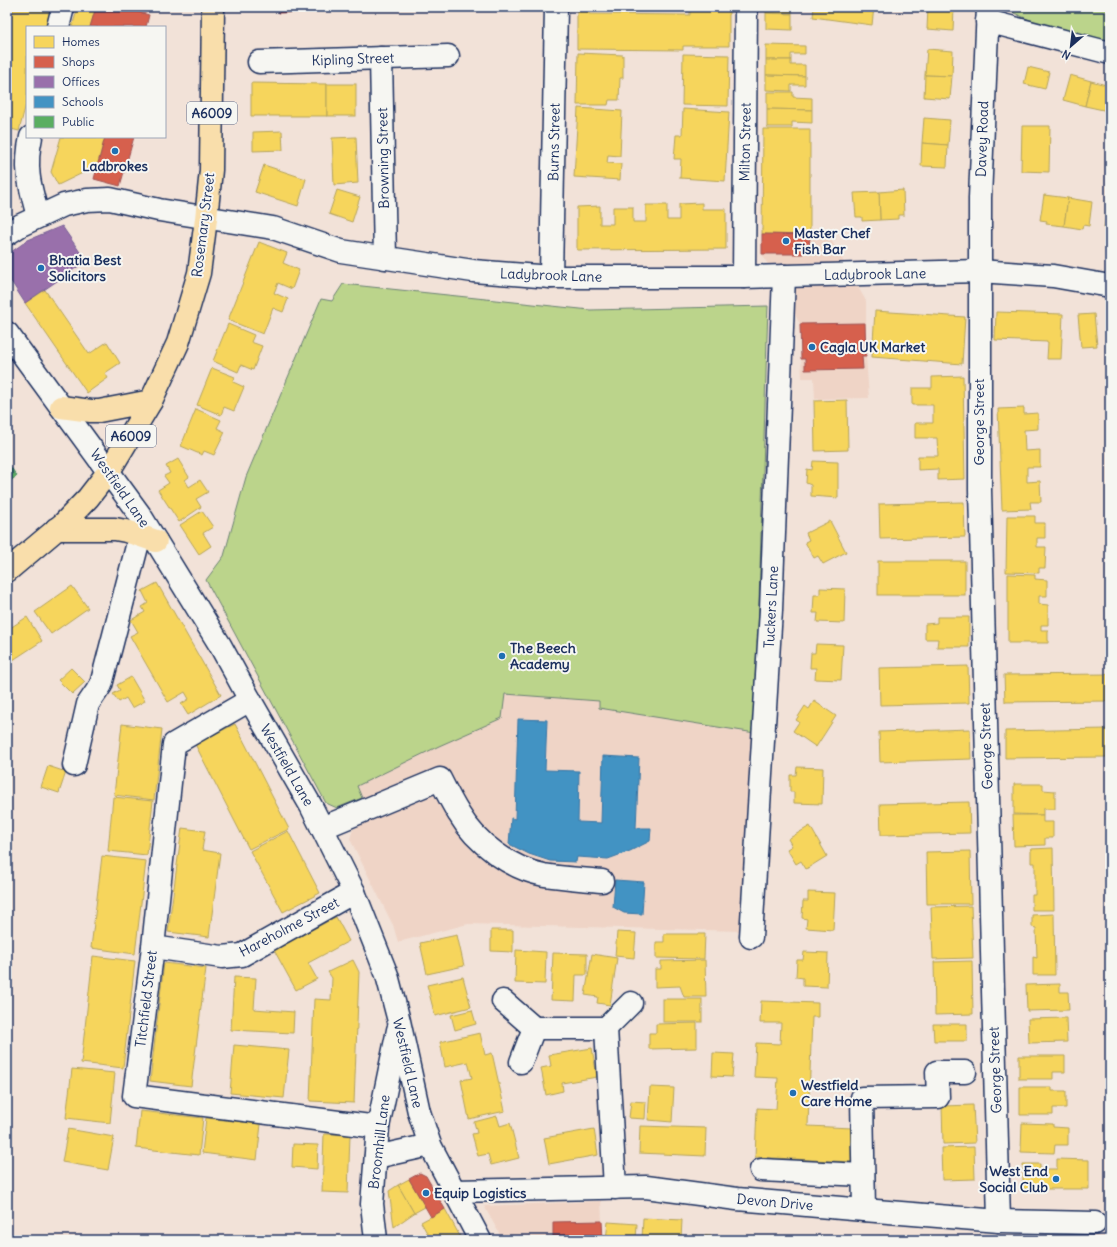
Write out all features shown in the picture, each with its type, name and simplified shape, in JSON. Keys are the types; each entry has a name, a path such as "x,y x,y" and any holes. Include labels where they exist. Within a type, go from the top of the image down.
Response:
{"highway":[{"name":"Rosemary Street","path":"7,571 64,523 88,498 109,471 151,401 178,343 201,263 206,219 211,170 213,7"},
{"path":"61,407 99,411 151,401"},
{"path":"56,529 114,529 148,538"}],"street":[{"path":"58,26 63,7"},
{"name":"Burns Street","path":"551,277 556,7"},
{"name":"Milton Street","path":"744,277 746,7"},
{"path":"987,14 1110,53"},
{"name":"Davey Road","path":"979,271 980,198 987,14"},
{"name":"Kipling Street","path":"259,62 448,56"},
{"name":"Browning Street","path":"381,58 384,258"},
{"path":"31,138 27,168 38,216"},
{"name":"Ladybrook Lane","path":"7,234 38,216 64,205 87,200 110,199 206,219 273,228 340,251 474,271 551,277 744,277 979,271 1053,276 1110,286"},
{"name":"George Street","path":"979,271 980,490 999,1221"},
{"name":"Tuckers Lane","path":"751,937 771,610 784,276"},
{"name":"Westfield Lane","path":"7,333 137,511 148,538 220,645 311,806 354,892 387,975 399,1021 419,1112 430,1145 480,1240"},
{"path":"74,765 88,704 101,685 148,538"},
{"name":"Titchfield Street","path":"250,700 174,744 153,947 134,1096 378,1127"},
{"path":"322,828 440,779 459,816 471,831 492,851 516,866 543,875 602,880"},
{"name":"Hareholme Street","path":"153,947 222,957 242,956 354,892"},
{"path":"503,1002 534,1028 606,1028 631,1003"},
{"name":"Broomhill Lane","path":"376,1240 372,1204 378,1127 399,1021"},
{"path":"521,1062 534,1028"},
{"path":"606,1028 615,1188"},
{"path":"864,1210 862,1098 938,1097 937,1072 965,1072"},
{"path":"376,1157 430,1145"},
{"path":"762,1170 863,1175"},
{"path":"795,1204 796,1172"},
{"name":"Devon Drive","path":"455,1191 646,1188 737,1199 999,1221 1095,1223"}],"shaded area":[{"path":"762,234 829,236 866,301 866,356 869,398 815,399 814,378 802,378 800,324 762,254"},
{"name":"The Beech Academy","path":"343,284 590,310 768,306 755,733 743,931 468,924 398,942 393,925 350,839 353,829 372,819 362,798 337,808 326,803 206,580 224,556 246,477 321,299 332,301"},
{"path":"601,1201 603,1240 503,1240 484,1206"}],"green space":[{"path":"1009,7 1110,7 1110,42 1032,21 1014,13"},
{"name":"The Beech Academy","path":"343,284 590,310 768,306 755,733 599,708 599,701 505,694 502,718 439,746 357,786 362,798 337,808 326,803 206,580 224,556 246,477 321,299 332,301"}],"building: Homes":[{"path":"13,7 51,7 46,26 26,26 26,104 19,131 7,128 7,31"},
{"path":"78,7 96,7 90,26 72,26"},
{"path":"577,7 589,7 589,14 690,15 690,7 729,7 729,46 683,46 683,50 577,49"},
{"path":"766,7 792,7 792,14 766,13"},
{"path":"814,7 874,7 872,25 813,17"},
{"path":"928,7 954,8 953,31 927,29"},
{"path":"766,13 792,14 792,30 766,29"},
{"path":"766,45 805,46 805,54 791,54 791,60 766,60"},
{"path":"927,49 953,51 952,76 925,75"},
{"path":"578,53 623,55 623,78 620,78 619,100 609,100 608,105 577,105"},
{"path":"683,54 729,55 728,106 682,105"},
{"path":"766,60 791,60 791,65 805,65 805,76 766,75"},
{"path":"1028,67 1049,72 1045,89 1024,84"},
{"path":"766,75 805,76 805,85 791,85 791,91 766,90"},
{"path":"925,75 952,76 950,99 924,97"},
{"path":"1070,75 1091,81 1085,106 1063,100"},
{"path":"1091,81 1110,86 1108,111 1085,106"},
{"path":"251,83 327,84 327,116 251,116"},
{"path":"327,84 356,84 356,116 327,116"},
{"path":"767,92 793,92 793,97 812,98 812,110 767,109"},
{"path":"578,108 622,111 620,156 608,155 607,163 621,164 620,180 574,177"},
{"path":"683,109 729,112 725,181 680,178 681,159 674,159 676,135 682,135"},
{"path":"767,109 812,110 812,123 792,122 792,127 767,127"},
{"path":"924,118 950,120 948,145 922,143"},
{"path":"1022,126 1050,126 1049,172 1021,171"},
{"path":"763,129 810,129 810,235 762,234"},
{"path":"282,131 283,150 253,151 253,132"},
{"path":"356,137 358,183 334,185 332,138"},
{"path":"61,138 105,138 97,166 58,185 51,172"},
{"path":"922,143 948,145 947,167 921,166"},
{"path":"264,165 306,179 298,206 255,192"},
{"path":"337,190 360,197 352,222 329,214"},
{"path":"903,190 904,215 898,215 898,219 880,220 879,192"},
{"path":"879,192 880,220 862,221 862,217 856,217 854,193"},
{"path":"1044,195 1068,198 1064,226 1046,224 1047,221 1040,220"},
{"path":"1068,198 1092,202 1089,226 1083,225 1082,229 1064,226"},
{"path":"702,203 702,209 726,209 726,249 577,250 577,207 600,206 600,224 613,224 613,207 633,207 633,222 646,222 646,205 667,205 667,220 679,220 679,204"},
{"path":"1108,204 1110,204 1110,229 1104,228"},
{"path":"259,242 287,253 283,263 299,270 292,289 278,283 274,293 288,299 283,312 273,308 263,334 228,320"},
{"path":"45,290 89,354 107,342 120,363 105,373 108,378 87,393 25,303"},
{"path":"875,311 965,317 962,364 872,357"},
{"path":"996,312 1063,314 1061,359 1047,359 1048,342 995,340"},
{"path":"1094,314 1097,346 1081,347 1078,315"},
{"path":"228,324 254,335 251,342 262,346 253,370 241,365 238,372 213,361"},
{"path":"212,368 235,377 233,382 244,387 234,411 224,407 221,415 197,405"},
{"path":"963,376 965,479 938,480 938,469 918,470 918,456 938,456 937,438 915,438 915,423 933,423 933,405 912,405 912,388 932,388 932,377"},
{"path":"847,400 848,450 815,451 814,401"},
{"path":"1024,408 1024,414 1038,413 1038,429 1024,430 1025,451 1040,450 1040,467 1027,467 1027,482 1040,481 1041,502 1030,502 1031,509 1002,510 998,409"},
{"path":"196,409 221,420 217,428 225,432 214,455 204,451 202,455 181,446"},
{"path":"178,459 189,477 185,480 189,487 200,480 208,492 196,499 201,507 179,522 158,490 169,483 164,476 170,473 166,466"},
{"path":"813,461 838,462 838,498 811,496 811,485 806,483 807,469 812,470"},
{"path":"964,502 965,537 880,539 879,504"},
{"path":"202,511 213,527 203,533 211,546 199,554 180,525"},
{"path":"1007,516 1035,516 1035,523 1045,523 1045,538 1037,538 1037,547 1046,547 1045,568 1039,568 1039,573 1006,572"},
{"path":"830,521 846,552 823,564 818,556 814,558 805,542 809,540 806,533"},
{"path":"878,561 965,561 965,595 878,595"},
{"path":"1008,574 1035,575 1035,579 1047,580 1047,596 1039,596 1039,604 1048,605 1048,625 1041,625 1041,630 1048,630 1048,643 1008,643"},
{"path":"157,583 221,695 188,715 181,704 189,699 185,692 168,702 130,636 138,632 131,620 145,612 142,607 148,603 142,591"},
{"path":"72,586 88,608 51,634 35,612"},
{"path":"820,588 845,589 844,623 817,622 818,613 813,613 814,595 820,595"},
{"path":"27,617 42,641 7,664 7,630"},
{"path":"937,617 969,617 969,647 937,647 938,639 925,639 925,624 937,623"},
{"path":"816,644 843,645 841,680 815,679 816,668 810,668 811,653 815,653"},
{"path":"968,666 969,703 880,705 879,668"},
{"path":"71,668 85,682 72,694 58,680"},
{"path":"1109,674 1109,701 1005,702 1004,675"},
{"path":"131,677 145,701 132,708 126,698 119,702 113,694 120,690 117,685"},
{"path":"814,701 836,716 816,747 793,731 799,722 796,720 805,706 809,709"},
{"path":"122,724 162,729 154,800 114,795"},
{"path":"235,724 289,829 249,849 195,744"},
{"path":"970,729 971,759 880,762 879,732"},
{"path":"1107,729 1107,757 1005,758 1005,731"},
{"path":"48,766 66,772 59,793 41,787"},
{"path":"797,767 823,768 822,804 794,803 794,792 790,792 790,775 796,775"},
{"path":"1014,784 1043,784 1043,790 1055,791 1055,809 1043,809 1043,815 1014,814"},
{"path":"113,797 153,801 147,855 108,851"},
{"path":"969,802 970,833 881,835 880,804"},
{"path":"1013,815 1043,815 1043,822 1053,822 1053,838 1045,838 1045,845 1014,846"},
{"path":"810,826 827,856 806,869 801,861 796,864 787,849 792,846 788,839"},
{"path":"182,828 205,831 202,850 220,853 209,937 168,932"},
{"path":"288,831 320,893 283,912 250,851"},
{"path":"1053,848 1054,910 1032,910 1032,895 1035,895 1035,863 1031,863 1031,849"},
{"path":"970,851 971,904 927,904 926,852"},
{"path":"102,856 146,861 135,954 91,948"},
{"path":"808,892 835,893 833,930 806,928 807,919 802,918 803,901 808,901"},
{"path":"971,906 973,958 933,959 931,907"},
{"path":"1054,914 1055,975 1033,975 1033,957 1037,958 1036,928 1032,927 1032,915"},
{"path":"336,917 349,941 308,963 317,979 296,990 274,950"},
{"path":"491,930 513,930 513,952 491,951"},
{"path":"617,932 636,933 634,958 615,956"},
{"path":"664,934 705,934 704,959 656,958 656,942 664,942"},
{"path":"457,935 464,966 427,974 420,943"},
{"path":"516,950 546,952 545,984 515,983"},
{"path":"804,952 828,953 827,987 803,986 803,978 796,977 797,960 803,960"},
{"path":"553,953 587,954 587,975 576,975 575,1001 551,1000"},
{"path":"592,954 617,958 610,1005 597,1003 598,997 585,995"},
{"path":"93,956 135,961 123,1068 81,1063"},
{"path":"353,960 359,972 354,1103 310,1101 314,999 331,1000 332,978 328,972"},
{"path":"705,960 706,997 684,997 680,986 655,987 655,969 661,969 661,961"},
{"path":"972,961 973,1014 935,1015 934,962"},
{"path":"164,963 206,968 191,1086 150,1081"},
{"path":"234,977 256,978 254,1009 294,1012 293,1033 231,1030"},
{"path":"463,977 471,1007 435,1016 427,985"},
{"path":"1060,984 1060,992 1068,992 1069,1010 1027,1011 1026,985"},
{"path":"663,999 702,999 702,1022 663,1022"},
{"name":"Westfield Care Home","path":"761,1001 818,1003 818,1017 812,1017 808,1126 852,1128 852,1162 755,1157 757,1108 776,1109 778,1078 754,1077 756,1043 780,1044 781,1023 760,1023"},
{"path":"472,1010 476,1024 455,1030 451,1015"},
{"path":"1066,1018 1067,1042 1029,1043 1028,1019"},
{"path":"697,1023 697,1048 649,1049 649,1033 656,1033 656,1024"},
{"path":"933,1024 967,1024 967,1041 934,1041"},
{"path":"480,1033 485,1055 492,1053 505,1111 469,1119 461,1080 472,1078 468,1062 445,1067 440,1042"},
{"path":"234,1045 289,1050 284,1098 230,1093"},
{"path":"592,1048 597,1077 562,1083 563,1091 546,1095 541,1068 551,1066 549,1055"},
{"path":"713,1053 734,1054 732,1077 712,1076"},
{"path":"1019,1056 1065,1056 1065,1072 1053,1072 1053,1079 1019,1079"},
{"path":"72,1069 115,1073 110,1123 66,1118"},
{"path":"650,1087 674,1088 672,1122 648,1120"},
{"path":"1020,1087 1052,1087 1052,1091 1066,1091 1066,1108 1053,1108 1053,1115 1020,1115"},
{"path":"631,1101 646,1102 645,1119 629,1118"},
{"path":"973,1105 975,1143 943,1144 942,1106"},
{"path":"140,1111 203,1118 199,1155 136,1148"},
{"path":"497,1116 500,1126 510,1123 519,1158 491,1165 488,1154 478,1156 472,1134 477,1133 474,1122"},
{"path":"206,1118 261,1124 257,1160 202,1153"},
{"path":"1022,1123 1053,1124 1053,1127 1068,1128 1068,1145 1055,1145 1054,1153 1021,1152"},
{"path":"640,1126 706,1128 705,1156 639,1153"},
{"path":"68,1129 114,1137 108,1170 62,1162"},
{"path":"594,1129 598,1155 549,1164 544,1138"},
{"path":"324,1134 350,1135 348,1193 322,1192"},
{"path":"293,1144 318,1145 317,1169 292,1167"},
{"path":"974,1147 975,1179 942,1180 941,1148"},
{"name":"West End Social Club","path":"1057,1159 1089,1160 1089,1189 1023,1189 1023,1164 1040,1164 1040,1169 1057,1169"},
{"path":"409,1179 425,1207 414,1213 398,1185"},
{"path":"398,1185 414,1213 394,1227 389,1191"},
{"path":"445,1209 462,1240 431,1240 421,1222"},
{"path":"643,1218 682,1220 681,1240 642,1240"},
{"path":"608,1222 637,1224 636,1240 606,1240"},
{"path":"690,1235 727,1237 727,1240 690,1240"},
{"path":"735,1238 786,1240 735,1240"}],"building: Shops":[{"path":"96,7 122,7 149,15 146,26 90,26"},
{"path":"279,7 318,7 318,11 279,13"},
{"name":"Ladbrokes","path":"105,138 134,138 120,186 94,179"},
{"name":"Master Chef Fish Bar","path":"762,234 810,235 809,248 803,248 803,254 762,254"},
{"path":"865,323 866,356 862,356 863,369 805,370 805,359 801,359 800,324"},
{"name":"Equip Logistics","path":"420,1173 426,1176 445,1209 431,1217 409,1179"},
{"path":"602,1221 603,1240 553,1240 553,1222"}],"building: Offices":[{"name":"Bhatia Best Solicitors","path":"62,226 86,261 25,303 7,275 7,255 28,240"}],"building: Schools":[{"path":"518,719 547,720 545,770 579,771 578,822 601,823 603,756 639,758 636,828 651,828 650,841 630,851 608,859 577,857 576,862 550,861 529,854 509,844 511,818 515,819"},
{"path":"615,880 644,882 642,914 624,913 613,907"}],"building: Public":[{"path":"7,462 17,476 7,483"}],"place":[{"name":"Ladbrokes","path":"115,151"},
{"name":"Master Chef Fish Bar","path":"786,241"},
{"name":"Bhatia Best Solicitors","path":"41,268"},
{"name":"Cagla UK Market","path":"812,347"},
{"name":"The Beech Academy","path":"502,656"},
{"name":"Westfield Care Home","path":"793,1093"},
{"name":"West End Social Club","path":"1056,1179"},
{"name":"Equip Logistics","path":"426,1193"}]}
